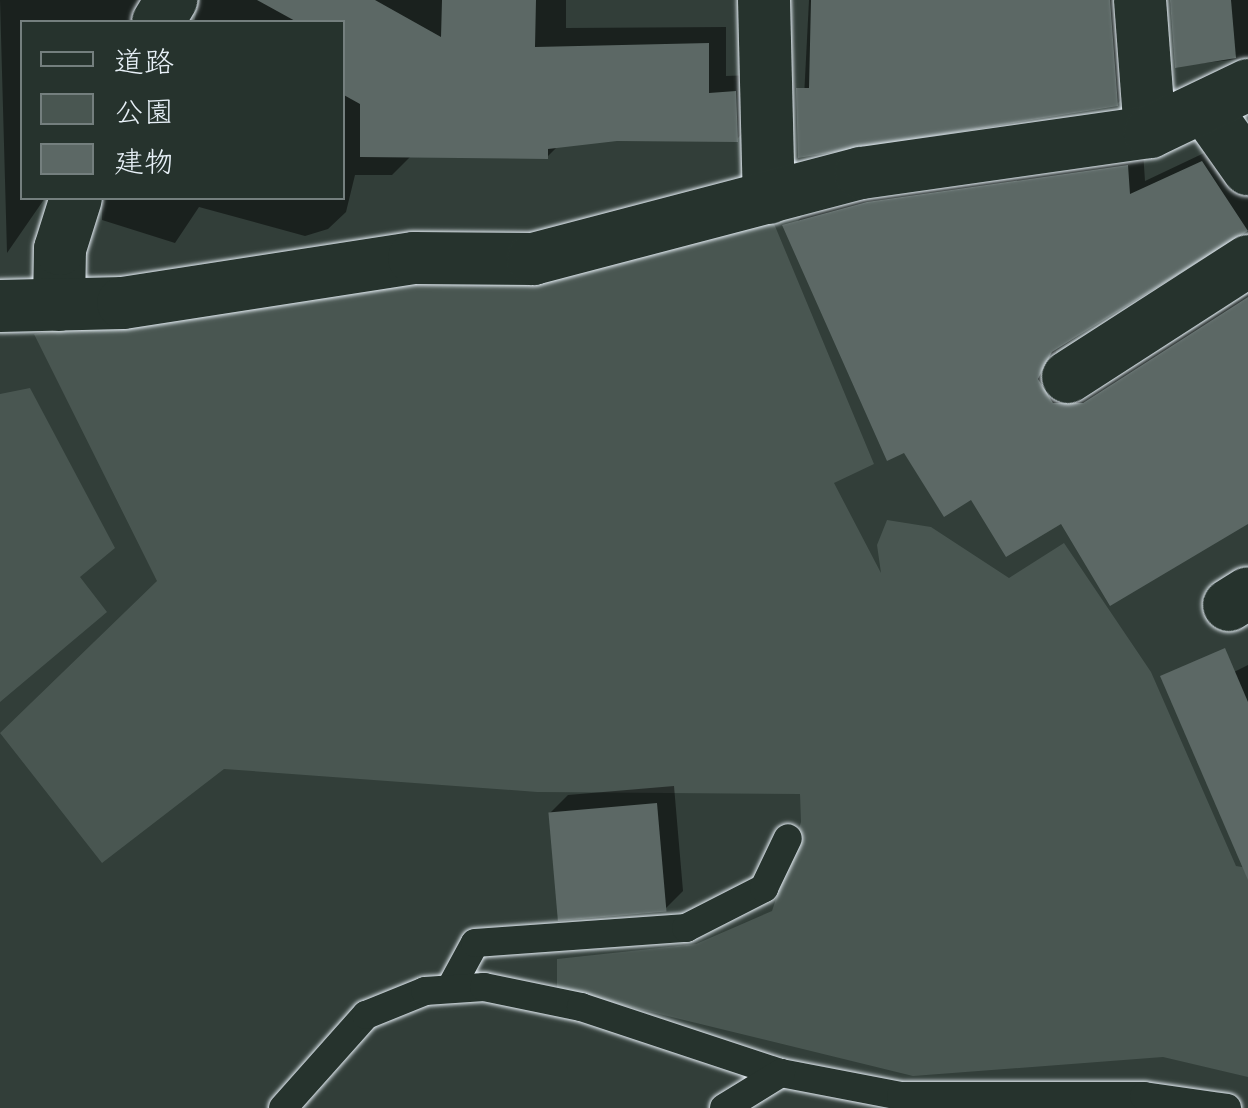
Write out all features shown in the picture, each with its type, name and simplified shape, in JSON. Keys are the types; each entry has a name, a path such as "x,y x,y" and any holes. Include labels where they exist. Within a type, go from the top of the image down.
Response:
{"street":[{"path":"764,0 769,198"},
{"path":"1140,0 1150,132"},
{"path":"0,306 58,305 414,258 533,259 861,173 1150,132 1226,97 1248,169"},
{"path":"58,305 60,248 75,200"},
{"path":"1068,377 1248,261"}],"lane":[{"path":"450,990 476,943 686,928 764,888 788,838"},
{"path":"283,1108 366,1015 450,990 581,1007 781,1073 901,1096 1144,1096 1227,1108"},
{"path":"724,1108 781,1073"}],"green space":[{"path":"770,214 874,464 834,483 881,573 877,545 887,520 931,527 1009,578 1064,543 1151,672 1236,866 1248,868 1248,1077 1163,1057 913,1076 557,989 557,959 696,944 772,911 801,822 800,794 537,792 224,769 102,863 0,733 157,581 34,334"},
{"path":"30,388 115,548 80,577 107,612 0,702 0,394"}],"building":[{"path":"257,0 375,0 441,37 442,0 536,0 535,47 709,43 709,93 736,91 738,142 617,141 548,149 548,159 360,157 360,104 345,96 345,20 293,20"},
{"path":"811,0 1110,0 1118,106 798,158 796,88 809,88"},
{"path":"1170,0 1231,0 1236,58 1175,68"},
{"path":"1202,161 1248,231 1052,352 1038,379 1053,403 1083,403 1248,297 1248,524 1110,606 1061,524 1006,557 971,500 944,517 904,453 887,461 782,225 867,202 1128,165 1130,194"},
{"path":"1225,648 1248,702 1248,880 1160,676"},
{"path":"657,803 666,912 558,921 548,812"}]}
